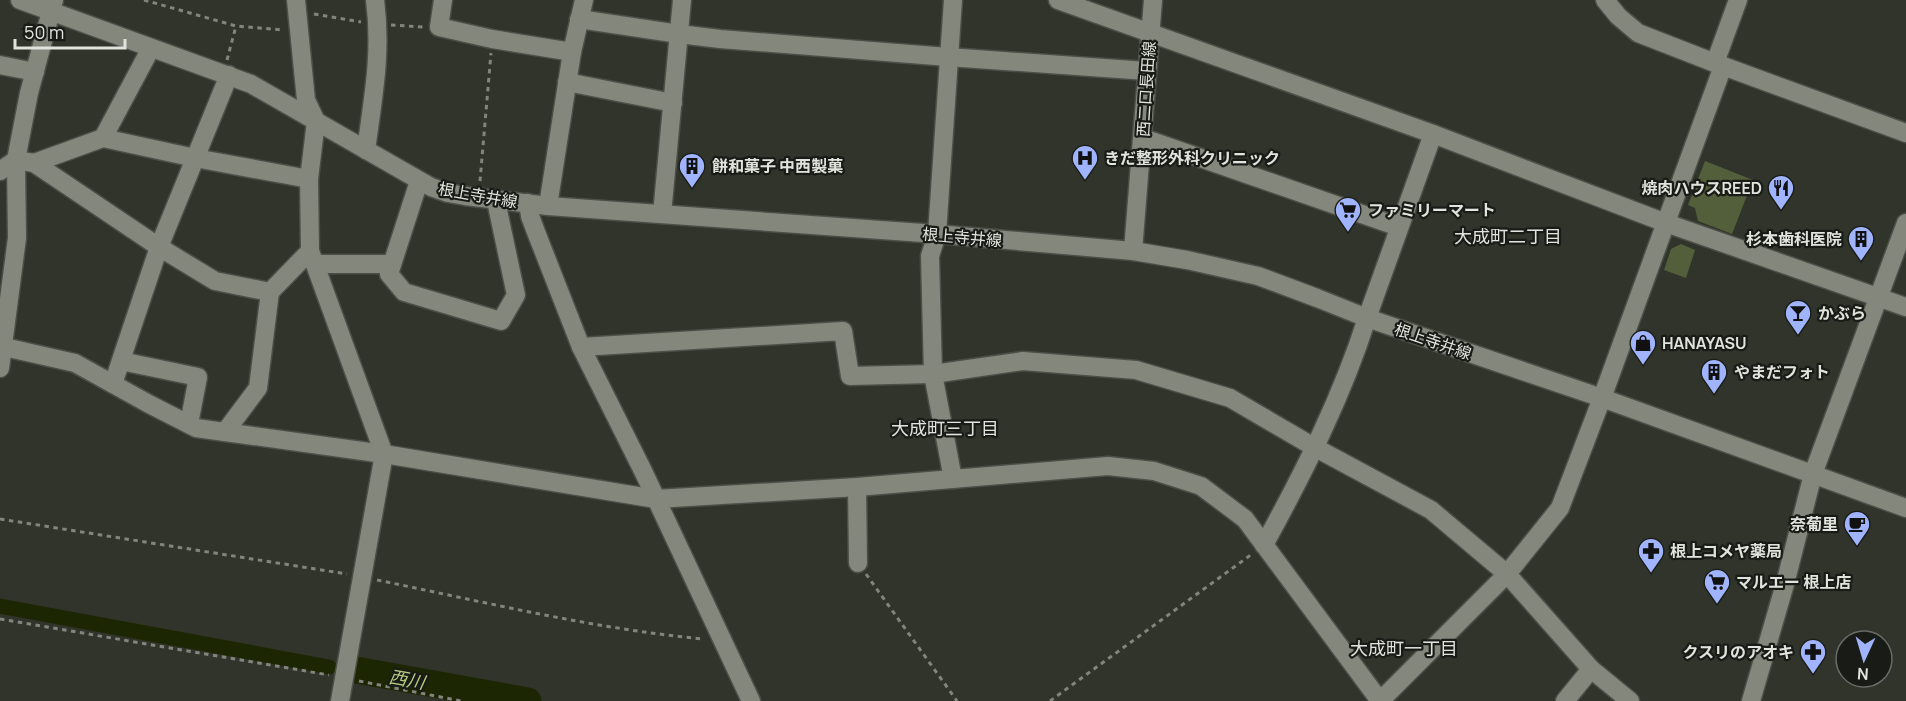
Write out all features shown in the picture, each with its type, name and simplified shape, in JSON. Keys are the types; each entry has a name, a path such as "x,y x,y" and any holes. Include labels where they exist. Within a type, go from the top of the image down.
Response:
{"street":[{"name":"根上寺井線","path":"20,0 53,6 151,48 251,84 419,181 448,193 548,206 937,234 1133,251 1187,260 1258,276 1367,318 1602,398 1906,508"},
{"path":"296,0 306,100 316,121 309,179 312,257 384,454 340,701"},
{"path":"366,150 378,65 378,25 375,0"},
{"path":"443,0 439,27 492,39 572,52"},
{"path":"548,206 572,52 584,0"},
{"path":"663,214 682,0"},
{"path":"953,0 937,234 930,256 933,374 953,479"},
{"path":"1058,0 1433,134 1666,223 1906,307"},
{"name":"西二口長田線","path":"1133,251 1153,0"},
{"path":"1605,0 1618,16 1638,33 1906,133"},
{"path":"2,346 75,363 196,428 384,454 656,499 857,487 1108,466 1154,471 1201,486 1245,519 1380,701 1507,574 1560,508 1666,223 1719,65 1738,0"},
{"path":"0,368 25,162 28,93 53,6"},
{"path":"579,19 679,34 1147,71"},
{"path":"103,138 151,48"},
{"path":"0,65 34,72"},
{"path":"113,384 159,247 226,74"},
{"path":"567,82 674,103"},
{"path":"1264,544 1314,447 1354,360 1433,134"},
{"path":"0,171 103,138 309,179"},
{"path":"1143,138 1399,227"},
{"path":"25,162 215,281 270,292"},
{"path":"419,181 389,274 404,292 501,321 516,295 496,201"},
{"path":"528,203 530,216 582,347 751,701"},
{"path":"1751,701 1785,584 1813,474 1906,223"},
{"path":"225,432 258,388 270,292 312,257 392,264"},
{"path":"582,347 843,331 850,376 933,374 1023,361 1136,370 1230,398 1314,447 1431,510 1507,574 1591,669 1630,701"},
{"path":"121,361 198,377 189,424"},
{"path":"857,487 858,563"},
{"path":"1565,701 1591,669"}],"path":[{"path":"144,0 236,26 300,32"},
{"path":"226,74 236,26"},
{"path":"478,198 492,39"},
{"path":"0,519 362,577 575,620 671,636 721,640"},
{"path":"1050,701 1264,544"},
{"path":"858,563 957,701"},
{"path":"0,619 344,678 460,701"}],"green space":[{"path":"1705,161 1753,180 1732,234 1698,221 1695,208 1688,205"},
{"path":"1681,244 1695,250 1686,278 1664,270 1671,249"}],"waterway":[{"path":"0,606 329,667"},
{"name":"西川","path":"356,670 528,701"}],"place":[{"name":"きだ整形外科クリニック","path":"1085,181"},
{"name":"餅和菓子 中西製菓","path":"692,189"},
{"name":"焼肉ハウスREED","path":"1781,211"},
{"name":"ファミリーマート","path":"1348,233"},
{"name":"杉本歯科医院","path":"1861,262"},
{"name":"かぶら","path":"1798,336"},
{"name":"HANAYASU","path":"1643,366"},
{"name":"やまだフォト","path":"1714,395"},
{"name":"奈葡里","path":"1857,547"},
{"name":"根上コメヤ薬局","path":"1651,574"},
{"name":"マルエー 根上店","path":"1717,605"},
{"name":"クスリのアオキ","path":"1813,675"}],"district":[{"name":"大成町二丁目","path":"1508,236"},
{"name":"大成町三丁目","path":"945,428"},
{"name":"大成町一丁目","path":"1404,648"}]}
